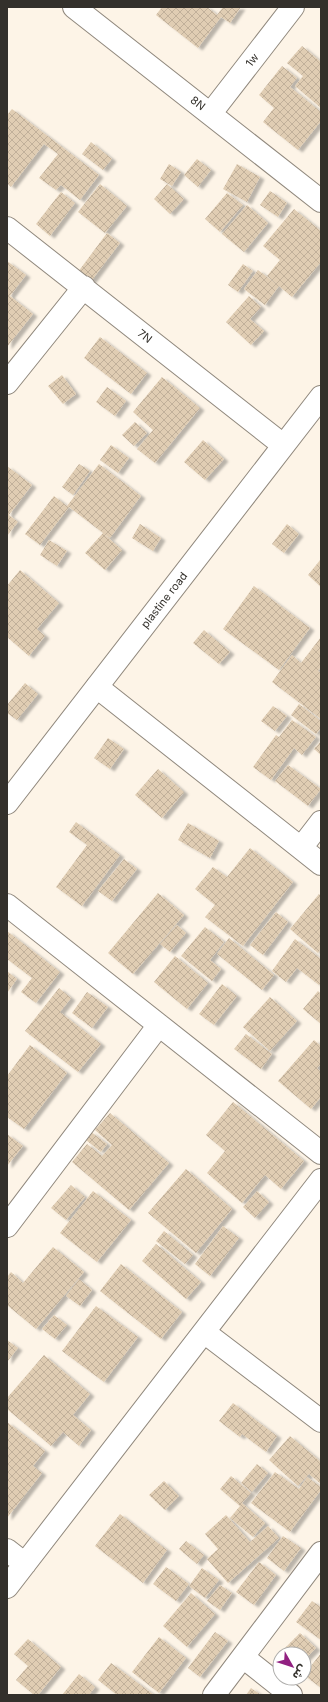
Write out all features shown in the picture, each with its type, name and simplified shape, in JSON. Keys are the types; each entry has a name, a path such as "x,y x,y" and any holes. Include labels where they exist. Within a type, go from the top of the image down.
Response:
{"street":[{"name":"8N","path":"74,7 211,113 321,201"},
{"name":"1w","path":"211,113 293,7"},
{"name":"7N","path":"7,228 283,445"},
{"path":"7,382 84,288"},
{"name":"plastine road","path":"7,803 321,397"},
{"path":"97,687 321,864"},
{"path":"301,848 321,822"},
{"path":"7,904 321,1153"},
{"path":"7,1226 159,1025"},
{"path":"7,1587 321,1180"},
{"path":"204,1332 321,1421"},
{"path":"7,1550 25,1564"},
{"path":"214,1695 321,1553"},
{"path":"243,1657 291,1695"}],"building":[{"path":"162,7 207,7 217,15 223,7 241,7 230,23 221,17 198,48 156,15"},
{"path":"302,46 321,62 321,108 295,86 303,76 287,63"},
{"path":"282,66 297,78 290,87 321,112 321,121 298,150 263,122 274,108 259,95"},
{"path":"12,109 99,175 80,200 61,185 56,190 39,178 58,154 44,144 11,187 7,183 7,115"},
{"path":"91,142 112,159 103,170 82,154"},
{"path":"197,159 211,170 198,187 184,175"},
{"path":"169,164 181,172 172,186 160,179"},
{"path":"237,164 260,177 247,202 223,189"},
{"path":"100,184 127,206 105,233 78,212"},
{"path":"167,184 184,199 170,214 154,199"},
{"path":"270,191 287,203 278,217 260,205"},
{"path":"61,192 75,203 50,236 36,224"},
{"path":"227,193 243,205 220,232 205,219"},
{"path":"247,205 268,223 244,252 222,234"},
{"path":"294,209 321,231 321,262 292,297 267,276 280,260 263,246"},
{"path":"107,233 120,243 85,289 72,280"},
{"path":"7,261 26,275 10,296 33,314 7,347"},
{"path":"243,264 253,271 238,292 228,285"},
{"path":"258,270 279,286 265,305 244,289"},
{"path":"249,296 261,307 250,319 264,331 251,345 226,322"},
{"path":"100,337 147,373 131,394 84,358"},
{"path":"62,375 76,394 63,404 48,386"},
{"path":"162,377 200,408 155,463 137,449 153,430 133,412"},
{"path":"107,387 126,401 115,416 96,402"},
{"path":"135,422 147,433 134,446 122,435"},
{"path":"203,440 224,459 205,480 184,462"},
{"path":"111,445 129,458 118,473 100,460"},
{"path":"79,464 90,471 73,495 62,487"},
{"path":"99,464 141,496 110,538 104,534 122,550 105,570 85,553 103,533 69,507 40,545 25,534 54,496 67,506"},
{"path":"7,466 32,485 9,515 18,522 7,536"},
{"path":"140,524 161,538 153,551 132,538"},
{"path":"287,524 299,534 284,553 272,544"},
{"path":"49,540 67,551 57,566 40,555"},
{"path":"321,559 321,587 308,575"},
{"path":"20,570 59,603 37,629 45,636 29,656 7,637 7,586"},
{"path":"254,586 310,628 279,670 223,629"},
{"path":"204,630 230,652 219,664 193,643"},
{"path":"321,637 321,667 318,671 321,673 321,719 272,682 292,655 301,663"},
{"path":"25,683 38,694 17,720 7,713 7,705"},
{"path":"299,704 321,721 321,728 316,734 291,715"},
{"path":"273,706 287,716 275,731 261,721"},
{"path":"292,720 316,737 302,755 294,748 271,780 253,767 276,735 279,737"},
{"path":"108,738 124,749 110,769 94,758"},
{"path":"321,741 321,755 314,749"},
{"path":"288,765 321,789 308,806 275,781"},
{"path":"158,769 184,792 162,818 135,795"},
{"path":"76,822 120,855 82,906 56,887 87,845 69,832"},
{"path":"188,823 219,841 210,858 178,840"},
{"path":"250,848 293,882 243,946 205,917 215,905 195,889 213,867 227,877"},
{"path":"124,859 137,869 112,901 98,891"},
{"path":"158,893 184,915 133,974 108,953"},
{"path":"319,894 321,896 321,949 318,953 290,929"},
{"path":"276,912 288,922 263,955 250,945"},
{"path":"177,925 186,933 170,952 160,944"},
{"path":"205,927 224,942 210,960 221,969 212,981 181,956"},
{"path":"7,931 60,972 36,1003 21,992 32,978 7,959"},
{"path":"229,938 274,975 262,990 217,954"},
{"path":"295,939 321,959 321,982 319,985 297,968 286,982 272,971"},
{"path":"175,956 208,983 187,1009 154,982"},
{"path":"7,971 17,979 7,993"},
{"path":"222,984 237,996 214,1025 199,1014"},
{"path":"59,988 71,998 60,1012 101,1044 78,1072 25,1031"},
{"path":"318,991 321,994 321,1024 303,1009"},
{"path":"87,992 108,1007 92,1028 72,1013"},
{"path":"270,997 297,1021 270,1051 243,1027"},
{"path":"246,1034 272,1054 261,1069 234,1049"},
{"path":"314,1040 321,1046 321,1064 317,1068 321,1072 321,1097 311,1109 278,1081"},
{"path":"30,1045 67,1073 24,1129 7,1117 7,1076"},
{"path":"233,1102 304,1161 281,1189 265,1175 242,1203 207,1173 225,1151 206,1135"},
{"path":"110,1113 169,1163 129,1210 72,1162 87,1144 102,1156 112,1145 95,1130"},
{"path":"91,1132 107,1144 101,1152 86,1140"},
{"path":"7,1134 23,1146 7,1166"},
{"path":"186,1169 232,1209 196,1253 148,1213"},
{"path":"71,1185 85,1197 66,1220 51,1208"},
{"path":"93,1191 131,1220 97,1262 60,1233"},
{"path":"257,1191 269,1202 255,1218 243,1207"},
{"path":"223,1226 239,1238 210,1276 195,1264"},
{"path":"164,1231 193,1255 185,1264 156,1241"},
{"path":"156,1244 201,1282 186,1299 142,1261"},
{"path":"53,1247 84,1272 36,1329 7,1305 7,1277 11,1272 23,1283"},
{"path":"121,1264 182,1312 161,1339 100,1291"},
{"path":"79,1279 92,1290 80,1306 66,1296"},
{"path":"96,1306 138,1337 104,1382 62,1351"},
{"path":"54,1315 67,1325 55,1339 42,1329"},
{"path":"7,1340 18,1348 7,1362"},
{"path":"44,1355 90,1394 73,1415 91,1430 79,1446 63,1432 51,1446 7,1409 7,1398"},
{"path":"233,1403 277,1436 266,1452 242,1434 240,1437 219,1421"},
{"path":"7,1422 45,1451 33,1466 42,1473 7,1518"},
{"path":"290,1436 321,1462 321,1484 309,1474 298,1486 269,1460"},
{"path":"257,1464 268,1473 252,1492 241,1483"},
{"path":"275,1472 299,1489 307,1477 321,1487 321,1490 290,1532 251,1503"},
{"path":"231,1476 251,1493 242,1503 265,1523 253,1537 230,1518 240,1506 220,1489"},
{"path":"164,1481 179,1496 165,1510 149,1495"},
{"path":"120,1514 167,1550 143,1583 95,1546"},
{"path":"226,1515 250,1542 268,1526 279,1538 228,1583 207,1559 218,1549 205,1534"},
{"path":"283,1536 301,1548 284,1571 267,1558"},
{"path":"186,1541 204,1555 197,1564 179,1549"},
{"path":"259,1562 276,1575 254,1605 236,1592"},
{"path":"166,1567 189,1584 176,1601 153,1584"},
{"path":"202,1568 219,1580 205,1598 189,1586"},
{"path":"220,1585 232,1593 220,1610 207,1601"},
{"path":"191,1593 215,1614 187,1647 163,1626"},
{"path":"312,1601 321,1607 321,1640 296,1622"},
{"path":"215,1632 228,1641 200,1677 188,1668"},
{"path":"300,1633 316,1648 312,1652 312,1646 287,1646"},
{"path":"159,1637 186,1658 159,1693 132,1672"},
{"path":"28,1639 61,1667 38,1695 34,1695 16,1680 28,1666 14,1654"},
{"path":"321,1653 321,1688 312,1681 312,1665"},
{"path":"111,1663 154,1695 117,1695 98,1680"},
{"path":"79,1674 95,1687 89,1695 62,1695"},
{"path":"251,1688 261,1695 246,1695"}]}
